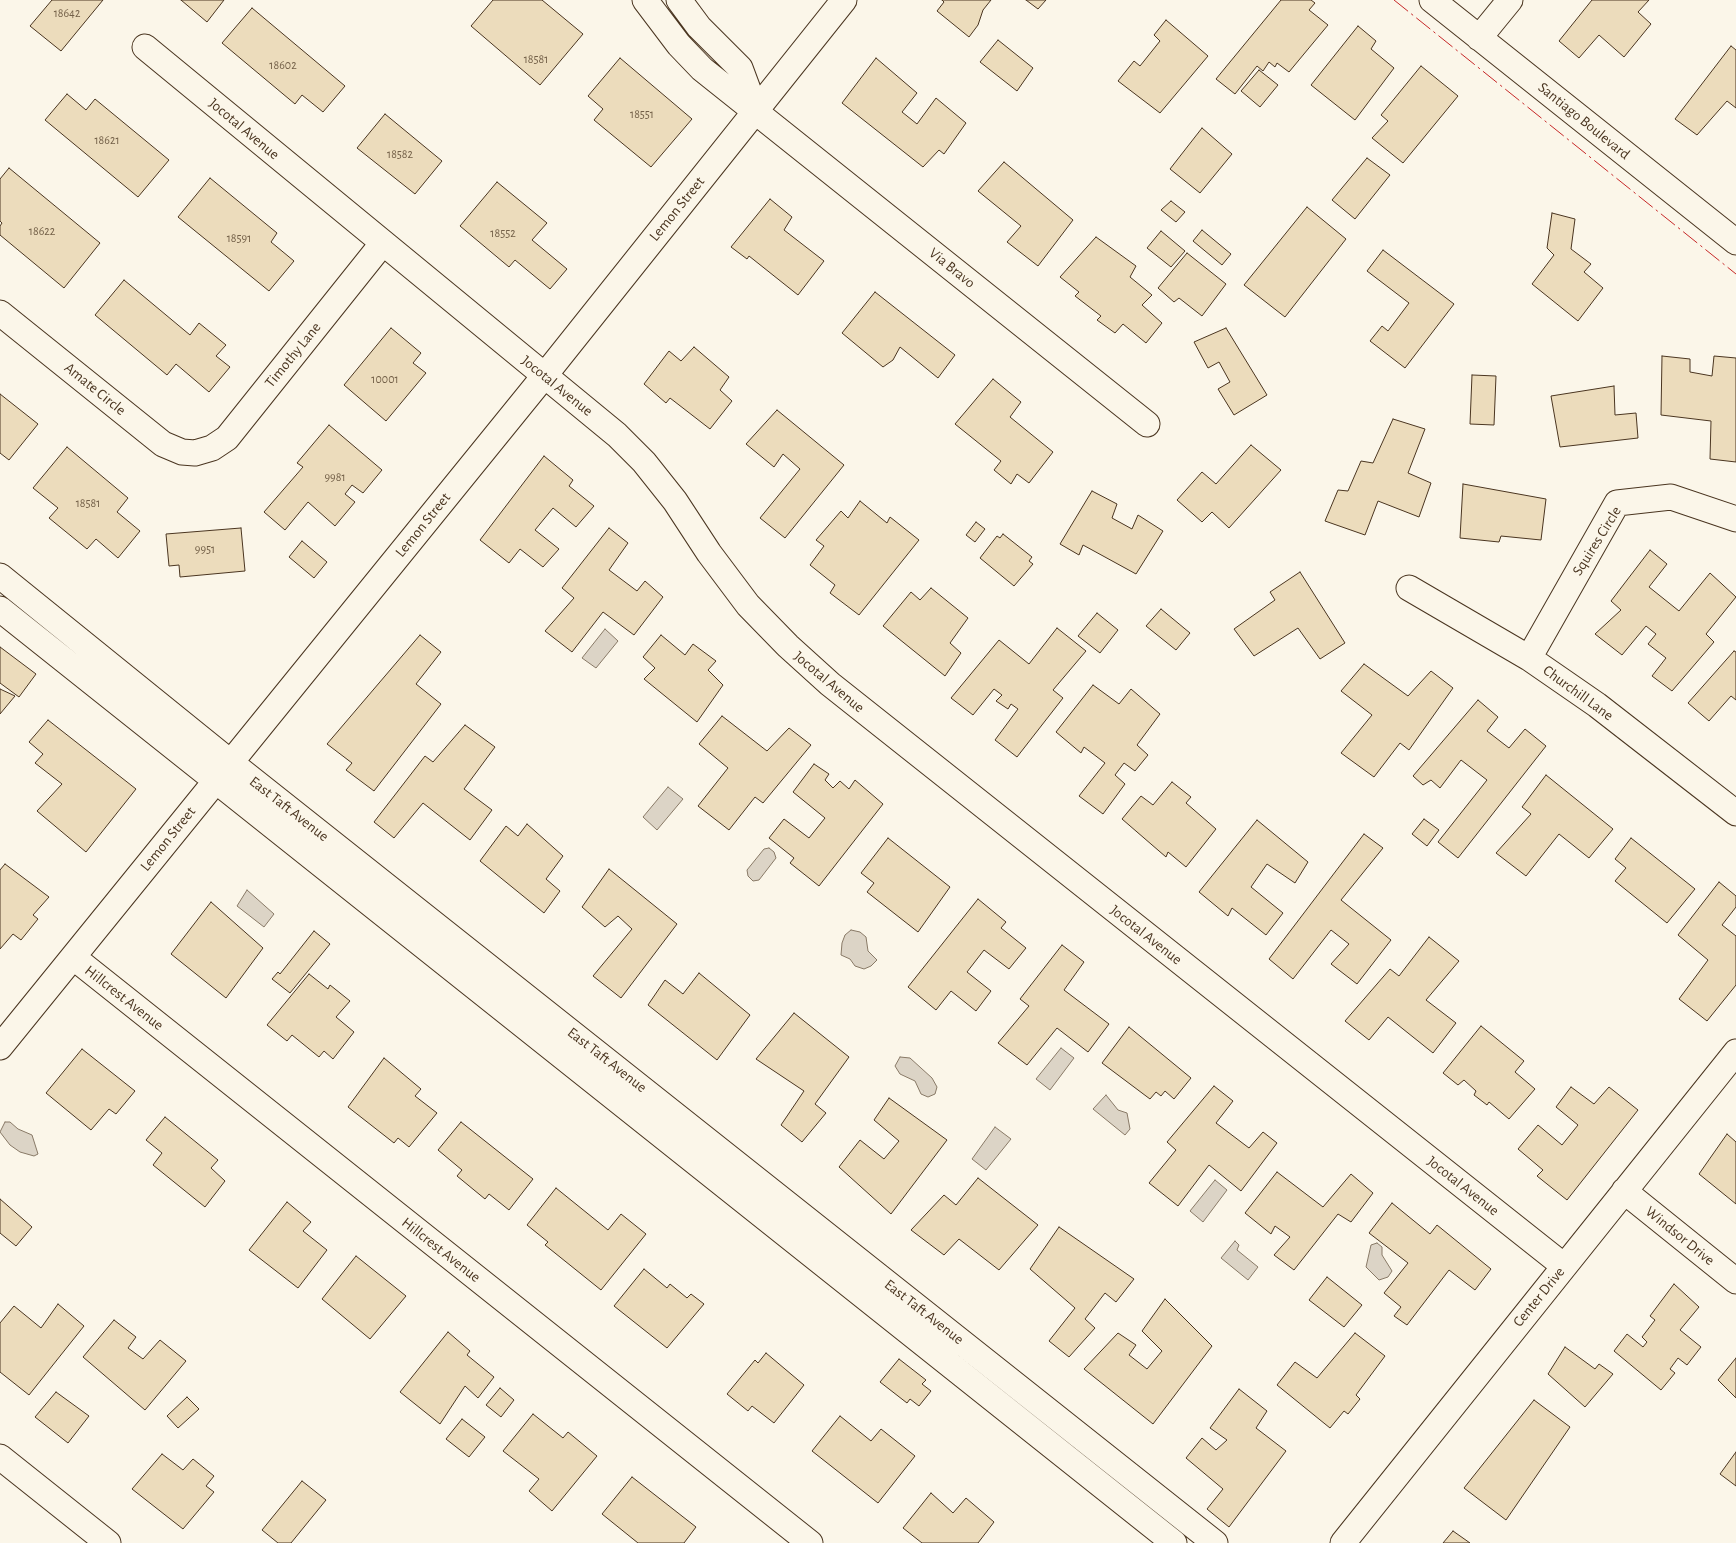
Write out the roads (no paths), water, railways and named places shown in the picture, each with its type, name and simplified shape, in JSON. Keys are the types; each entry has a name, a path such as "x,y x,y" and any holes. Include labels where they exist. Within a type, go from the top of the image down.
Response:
{"street":[{"name":"Via Bravo","path":"645,0 679,45 702,69 1147,424"},
{"path":"679,0 699,26 740,68 756,111"},
{"name":"Lemon Street","path":"0,1047 544,375 844,0"},
{"name":"Santiago Boulevard","path":"1432,0 1736,242"},
{"path":"1479,38 1510,0"},
{"name":"Jocotal Avenue","path":"145,47 382,244 617,435 644,462 675,501 709,554 748,605 788,646 830,684 1564,1266"},
{"name":"Timothy Lane","path":"195,453 212,448 226,438 382,244"},
{"name":"Amate Circle","path":"0,312 163,444 182,452 195,453"},
{"name":"Squires Circle","path":"1529,658 1617,503 1671,497 1736,519"},
{"name":"East Taft Avenue","path":"0,576 223,771 624,1106 1174,1543"},
{"name":"Churchill Lane","path":"1410,588 1529,658 1597,705 1736,813"},
{"name":"East Taft Avenue","path":"0,609 223,771 640,1086 1215,1543"},
{"name":"Hillcrest Avenue","path":"73,957 810,1543"},
{"name":"Center Drive","path":"1343,1543 1736,1052"},
{"path":"624,1106 640,1086"},
{"name":"Windsor Drive","path":"1624,1191 1736,1281"},
{"path":"814,1257 830,1237"},
{"path":"0,1457 108,1543"}]}
